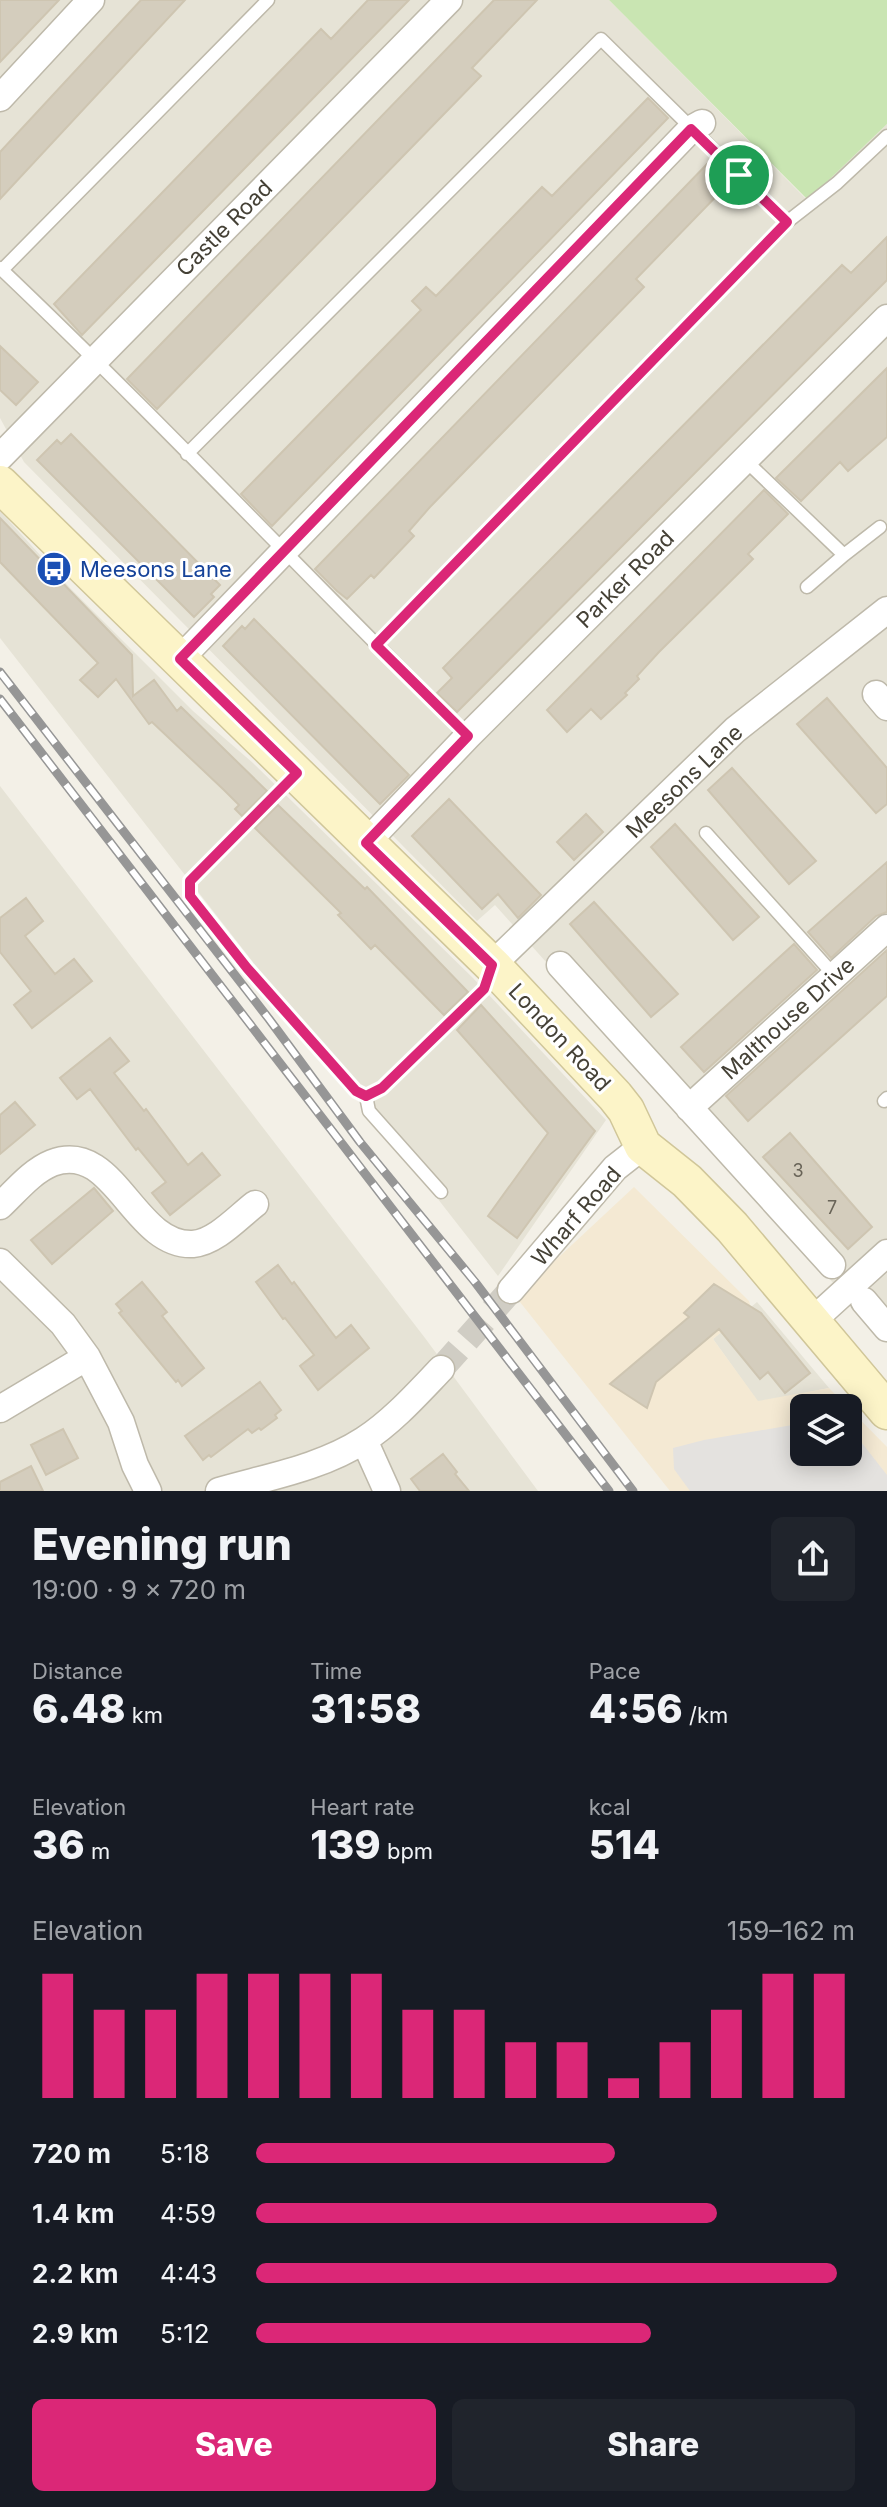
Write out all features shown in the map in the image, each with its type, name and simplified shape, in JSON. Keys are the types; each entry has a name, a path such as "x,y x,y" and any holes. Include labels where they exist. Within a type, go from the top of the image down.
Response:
{"street":[{"path":"0,98 91,0"},
{"name":"Castle Road","path":"0,457 449,0"},
{"path":"180,659 696,126"},
{"name":"Parker Road","path":"366,843 468,736 887,318"},
{"name":"London Road","path":"0,484 492,965 615,1096 626,1110 643,1146 687,1181 732,1227 887,1411"},
{"name":"Meesons Lane","path":"492,965 735,730 887,610"},
{"name":"Malthouse Drive","path":"689,1108 887,928"},
{"path":"560,965 832,1265"},
{"name":"Wharf Road","path":"511,1290 615,1168 643,1146"},
{"path":"0,1206 39,1170 55,1162 69,1161 90,1164 108,1177 150,1227 171,1240 193,1244 211,1238 255,1204"},
{"path":"811,1322 887,1253"},
{"path":"0,1262 63,1324 87,1357 121,1422 135,1465 148,1491"},
{"path":"864,1301 887,1328"},
{"path":"0,1409 87,1357"},
{"path":"219,1491 327,1458 364,1440 409,1403 441,1369"},
{"path":"364,1440 387,1491"}],"lane":[{"path":"268,0 1,269 468,736"},
{"path":"187,454 601,39 696,126 787,222"},
{"path":"376,645 787,222 837,183 887,136"},
{"path":"745,460 844,555"},
{"path":"807,587 880,527"},
{"path":"297,773 190,881 190,896 247,968 356,1091 366,1096"},
{"path":"706,833 834,975"},
{"path":"366,1096 382,1088 484,989 492,965"},
{"path":"366,1096 369,1111 441,1192"}],"shaded area":[{"path":"0,0 609,0 807,200 887,124 887,1343 495,905 477,921 24,462 0,418"},
{"path":"0,511 71,589 193,711 253,763 473,978 606,1120 498,1276 0,638"},
{"path":"0,786 425,1338 538,1491 0,1491"},
{"path":"634,1187 749,1301 751,1308 713,1339 758,1401 790,1395 790,1466 862,1466 862,1422 887,1447 887,1491 670,1491 516,1297"},
{"path":"757,1302 829,1388 758,1402 713,1339"},
{"path":"829,1388 835,1394 796,1394"},
{"path":"790,1425 790,1466 862,1466 862,1443 887,1475 887,1491 690,1491 674,1469 673,1448"}],"green space":[{"path":"609,0 887,0 887,124 808,200"}],"building":[{"path":"0,0 59,0 0,62"},
{"path":"141,0 185,0 0,199 0,152"},
{"path":"368,0 409,0 82,335 54,304 321,29 331,39"},
{"path":"494,0 537,0 472,68 481,76 157,409 127,379"},
{"path":"648,98 668,118 272,526 241,494 421,310 412,301 426,287 436,296 542,187 552,196"},
{"path":"711,160 732,180 636,279 644,287 430,507 409,531 414,536 374,578 371,575 347,599 337,591 315,569"},
{"path":"887,237 887,280 457,712 437,693 452,678 443,668 842,265 851,273"},
{"path":"0,346 38,382 16,405 0,390"},
{"path":"887,368 887,437 848,471 840,462 801,501 776,478"},
{"path":"71,434 220,585 211,594 214,597 194,617 37,460 57,440 61,444"},
{"path":"764,490 788,514 748,554 753,559 659,652 637,676 639,679 625,693 627,695 601,719 591,709 567,732 547,710"},
{"path":"0,518 132,655 133,696 154,680 177,711 181,707 267,791 242,816 235,809 239,805 224,790 152,722 149,724 116,679 98,697 80,680 98,663 0,562"},
{"path":"254,619 409,775 380,804 223,646 242,626 245,629"},
{"path":"827,698 887,768 887,804 876,813 797,724"},
{"path":"732,768 816,861 789,884 708,790"},
{"path":"449,799 541,895 518,918 498,894 482,909 412,836"},
{"path":"278,805 365,889 367,887 468,992 444,1015 375,945 371,949 338,915 341,913 255,828"},
{"path":"586,814 603,832 574,860 557,842"},
{"path":"675,824 759,917 733,940 651,847"},
{"path":"887,862 887,912 876,916 831,958 808,932"},
{"path":"26,898 43,921 25,936 55,974 74,959 92,981 32,1028 14,1005 31,991 0,952 0,918"},
{"path":"594,902 678,994 651,1017 570,924"},
{"path":"794,944 817,970 704,1072 681,1047"},
{"path":"887,950 887,996 748,1121 726,1096"},
{"path":"481,1005 595,1131 517,1238 488,1216 548,1133 457,1030"},
{"path":"110,1038 129,1061 114,1073 144,1111 146,1109 188,1165 202,1153 220,1175 170,1215 152,1193 166,1182 138,1148 136,1150 90,1089 77,1099 60,1078"},
{"path":"15,1102 35,1125 0,1154 0,1115"},
{"path":"790,1133 872,1227 848,1249 763,1157"},
{"path":"94,1188 113,1211 52,1264 31,1240"},
{"path":"278,1265 336,1338 351,1325 369,1348 318,1390 300,1366 314,1355 256,1282"},
{"path":"142,1282 167,1312 162,1316 204,1368 182,1386 119,1313 122,1311 116,1304"},
{"path":"714,1284 761,1313 810,1373 785,1393 768,1372 760,1379 719,1329 656,1382 647,1408 610,1384 689,1317 684,1313"},
{"path":"260,1382 281,1410 275,1415 277,1418 261,1430 259,1428 252,1433 248,1429 203,1460 185,1436"},
{"path":"63,1429 78,1458 46,1475 31,1445"},
{"path":"443,1454 469,1491 420,1491 411,1479"},
{"path":"31,1466 43,1491 0,1491 0,1482"}],"tunnel":[{"path":"441,1369 511,1290"}],"railway":[{"path":"0,672 269,1019 360,1142 475,1282 633,1491"},
{"path":"0,699 609,1491"}],"place":[{"name":"Meesons Lane","path":"54,569"}],"route":[{"path":"691,129 739,175 787,222 376,645 468,736 366,843 492,965 484,989 382,1088 366,1096 356,1091 247,968 190,896 190,881 297,773 180,659 691,129"}]}
